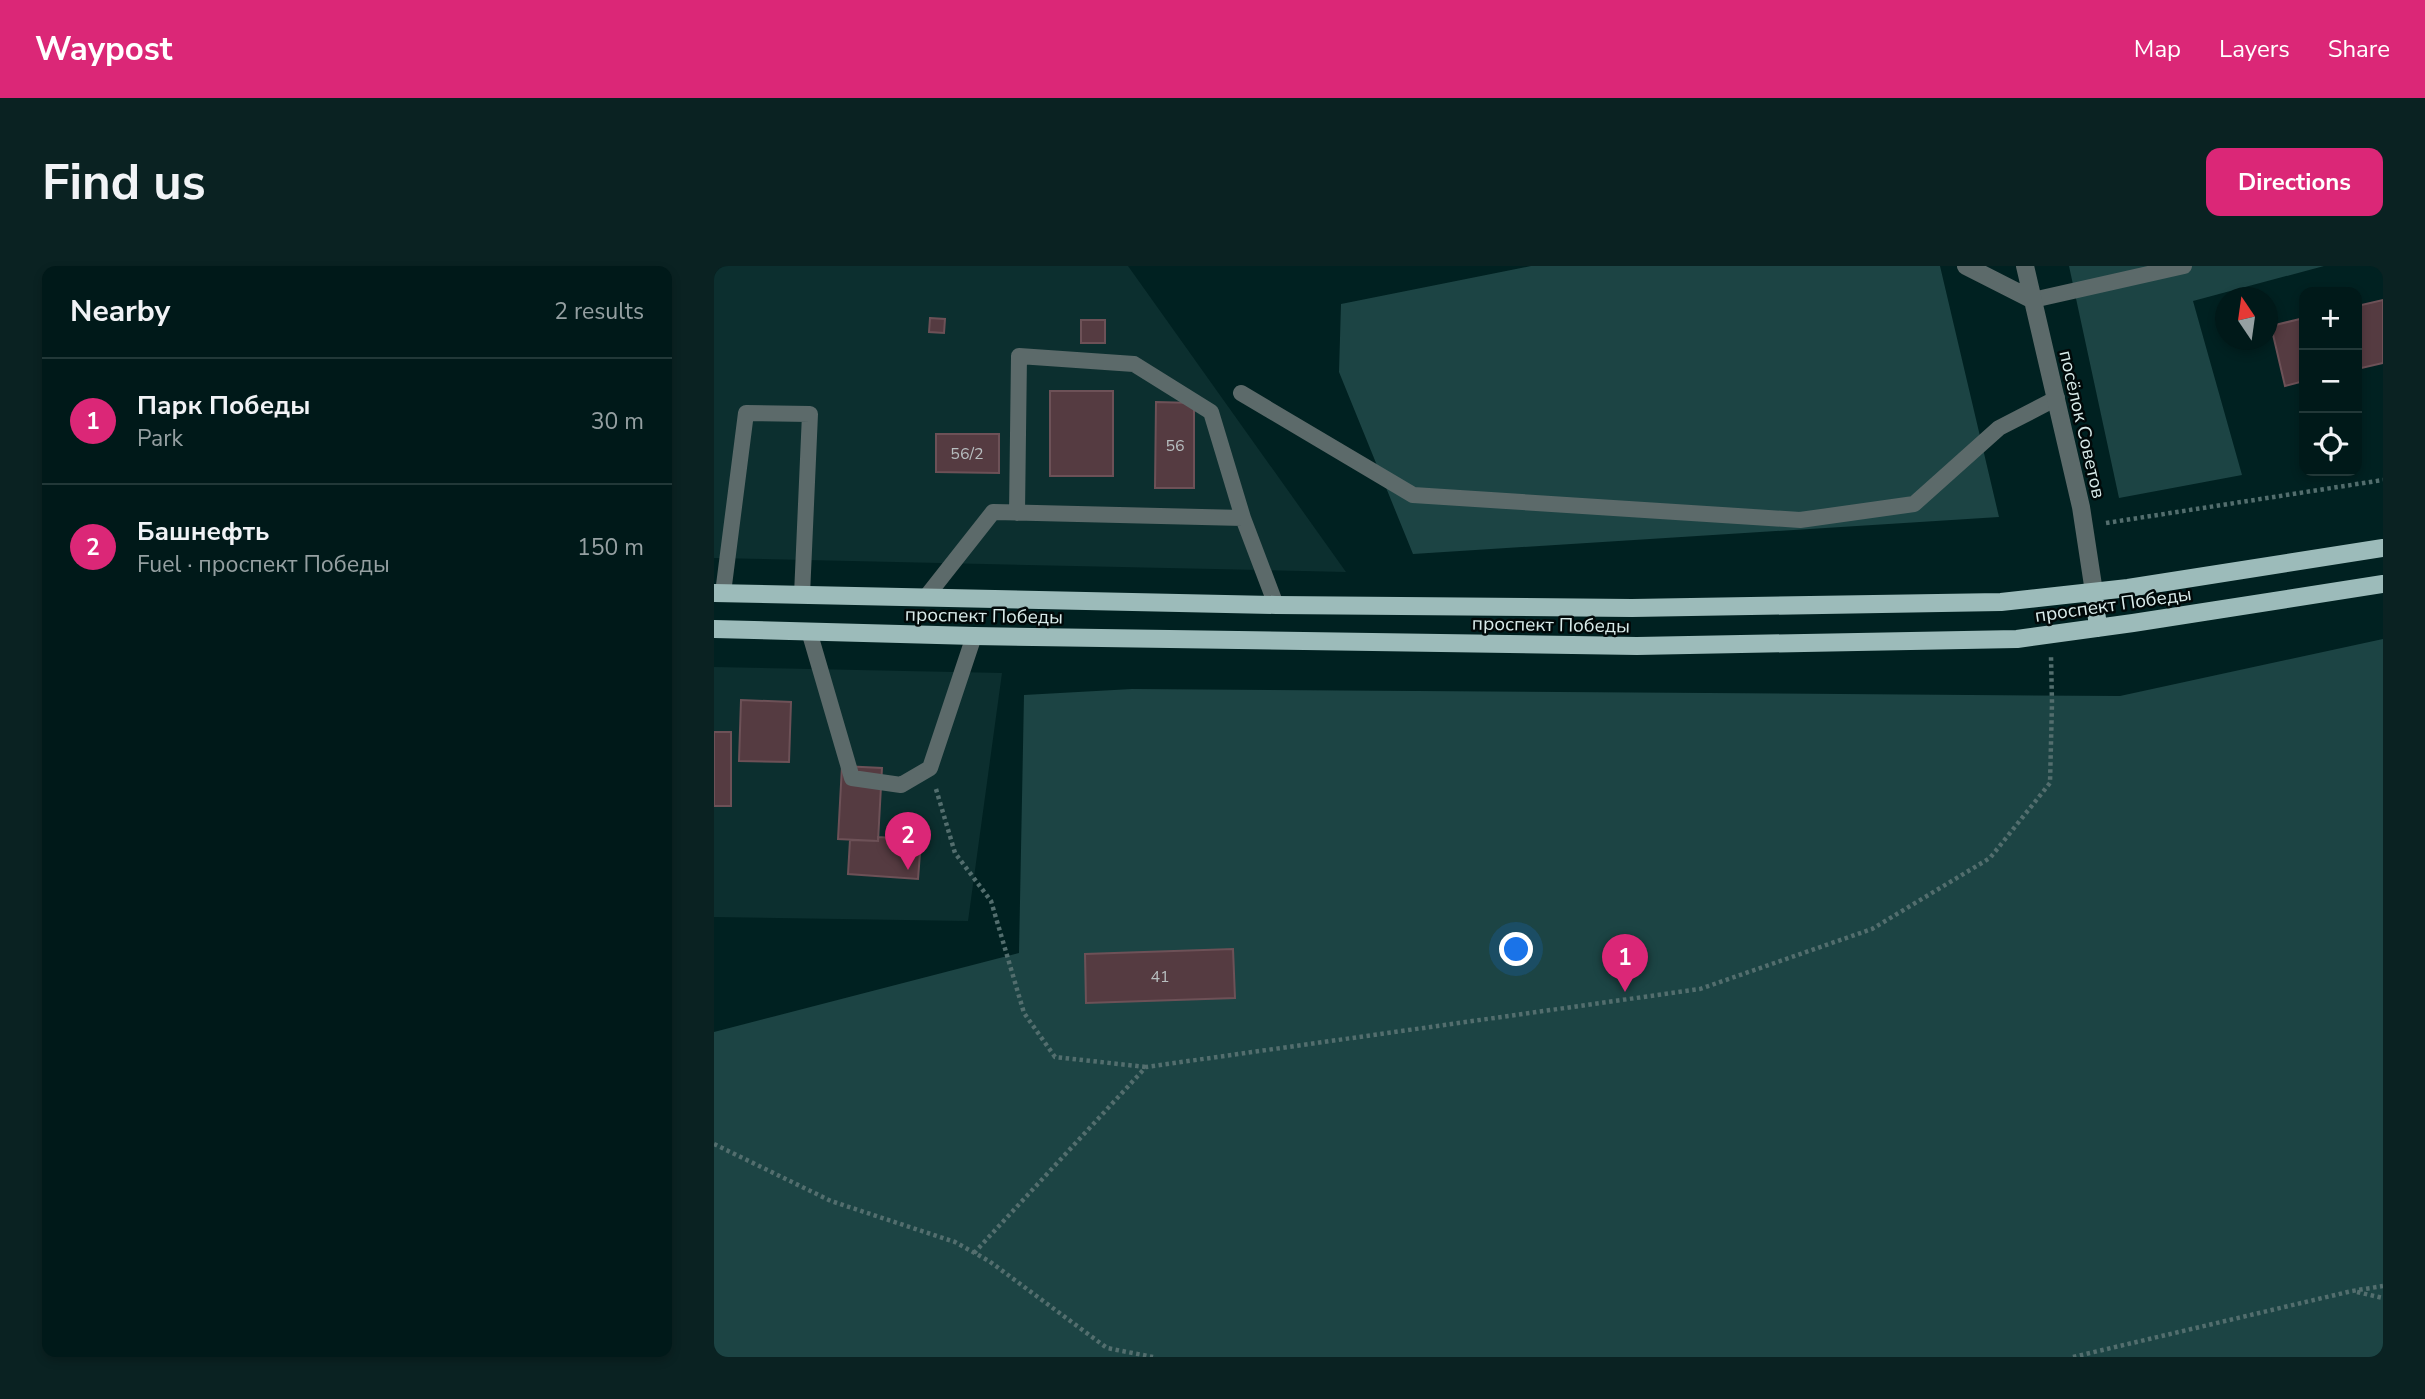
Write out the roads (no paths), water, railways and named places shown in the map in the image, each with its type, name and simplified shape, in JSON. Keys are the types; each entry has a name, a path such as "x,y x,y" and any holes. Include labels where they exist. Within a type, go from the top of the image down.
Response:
{"main road":[{"name":"проспект Победы","path":"718,593 1276,605 1633,608 2001,602 2094,592 2383,548"},
{"name":"проспект Победы","path":"714,629 974,636 1637,646 2017,639 2383,584"},
{"path":"2094,592 2098,628"}],"street":[{"path":"1966,266 2033,300"},
{"name":"посёлок Советов","path":"2025,266 2057,398 2084,526 2094,592"}],"lane":[{"path":"2033,300 2184,266"},
{"path":"1017,513 1019,356 1134,364 1211,412 1243,518 1276,605"},
{"path":"1241,393 1413,495 1800,520 1914,504 1999,428 2057,398"},
{"path":"718,593 746,413 810,414 802,594"},
{"path":"926,597 993,512 1243,518"},
{"path":"809,631 852,778 901,785 930,768 974,636"}],"place":[{"name":"Башнефть","path":"908,870"},
{"name":"Парк Победы","path":"1625,992"}]}
